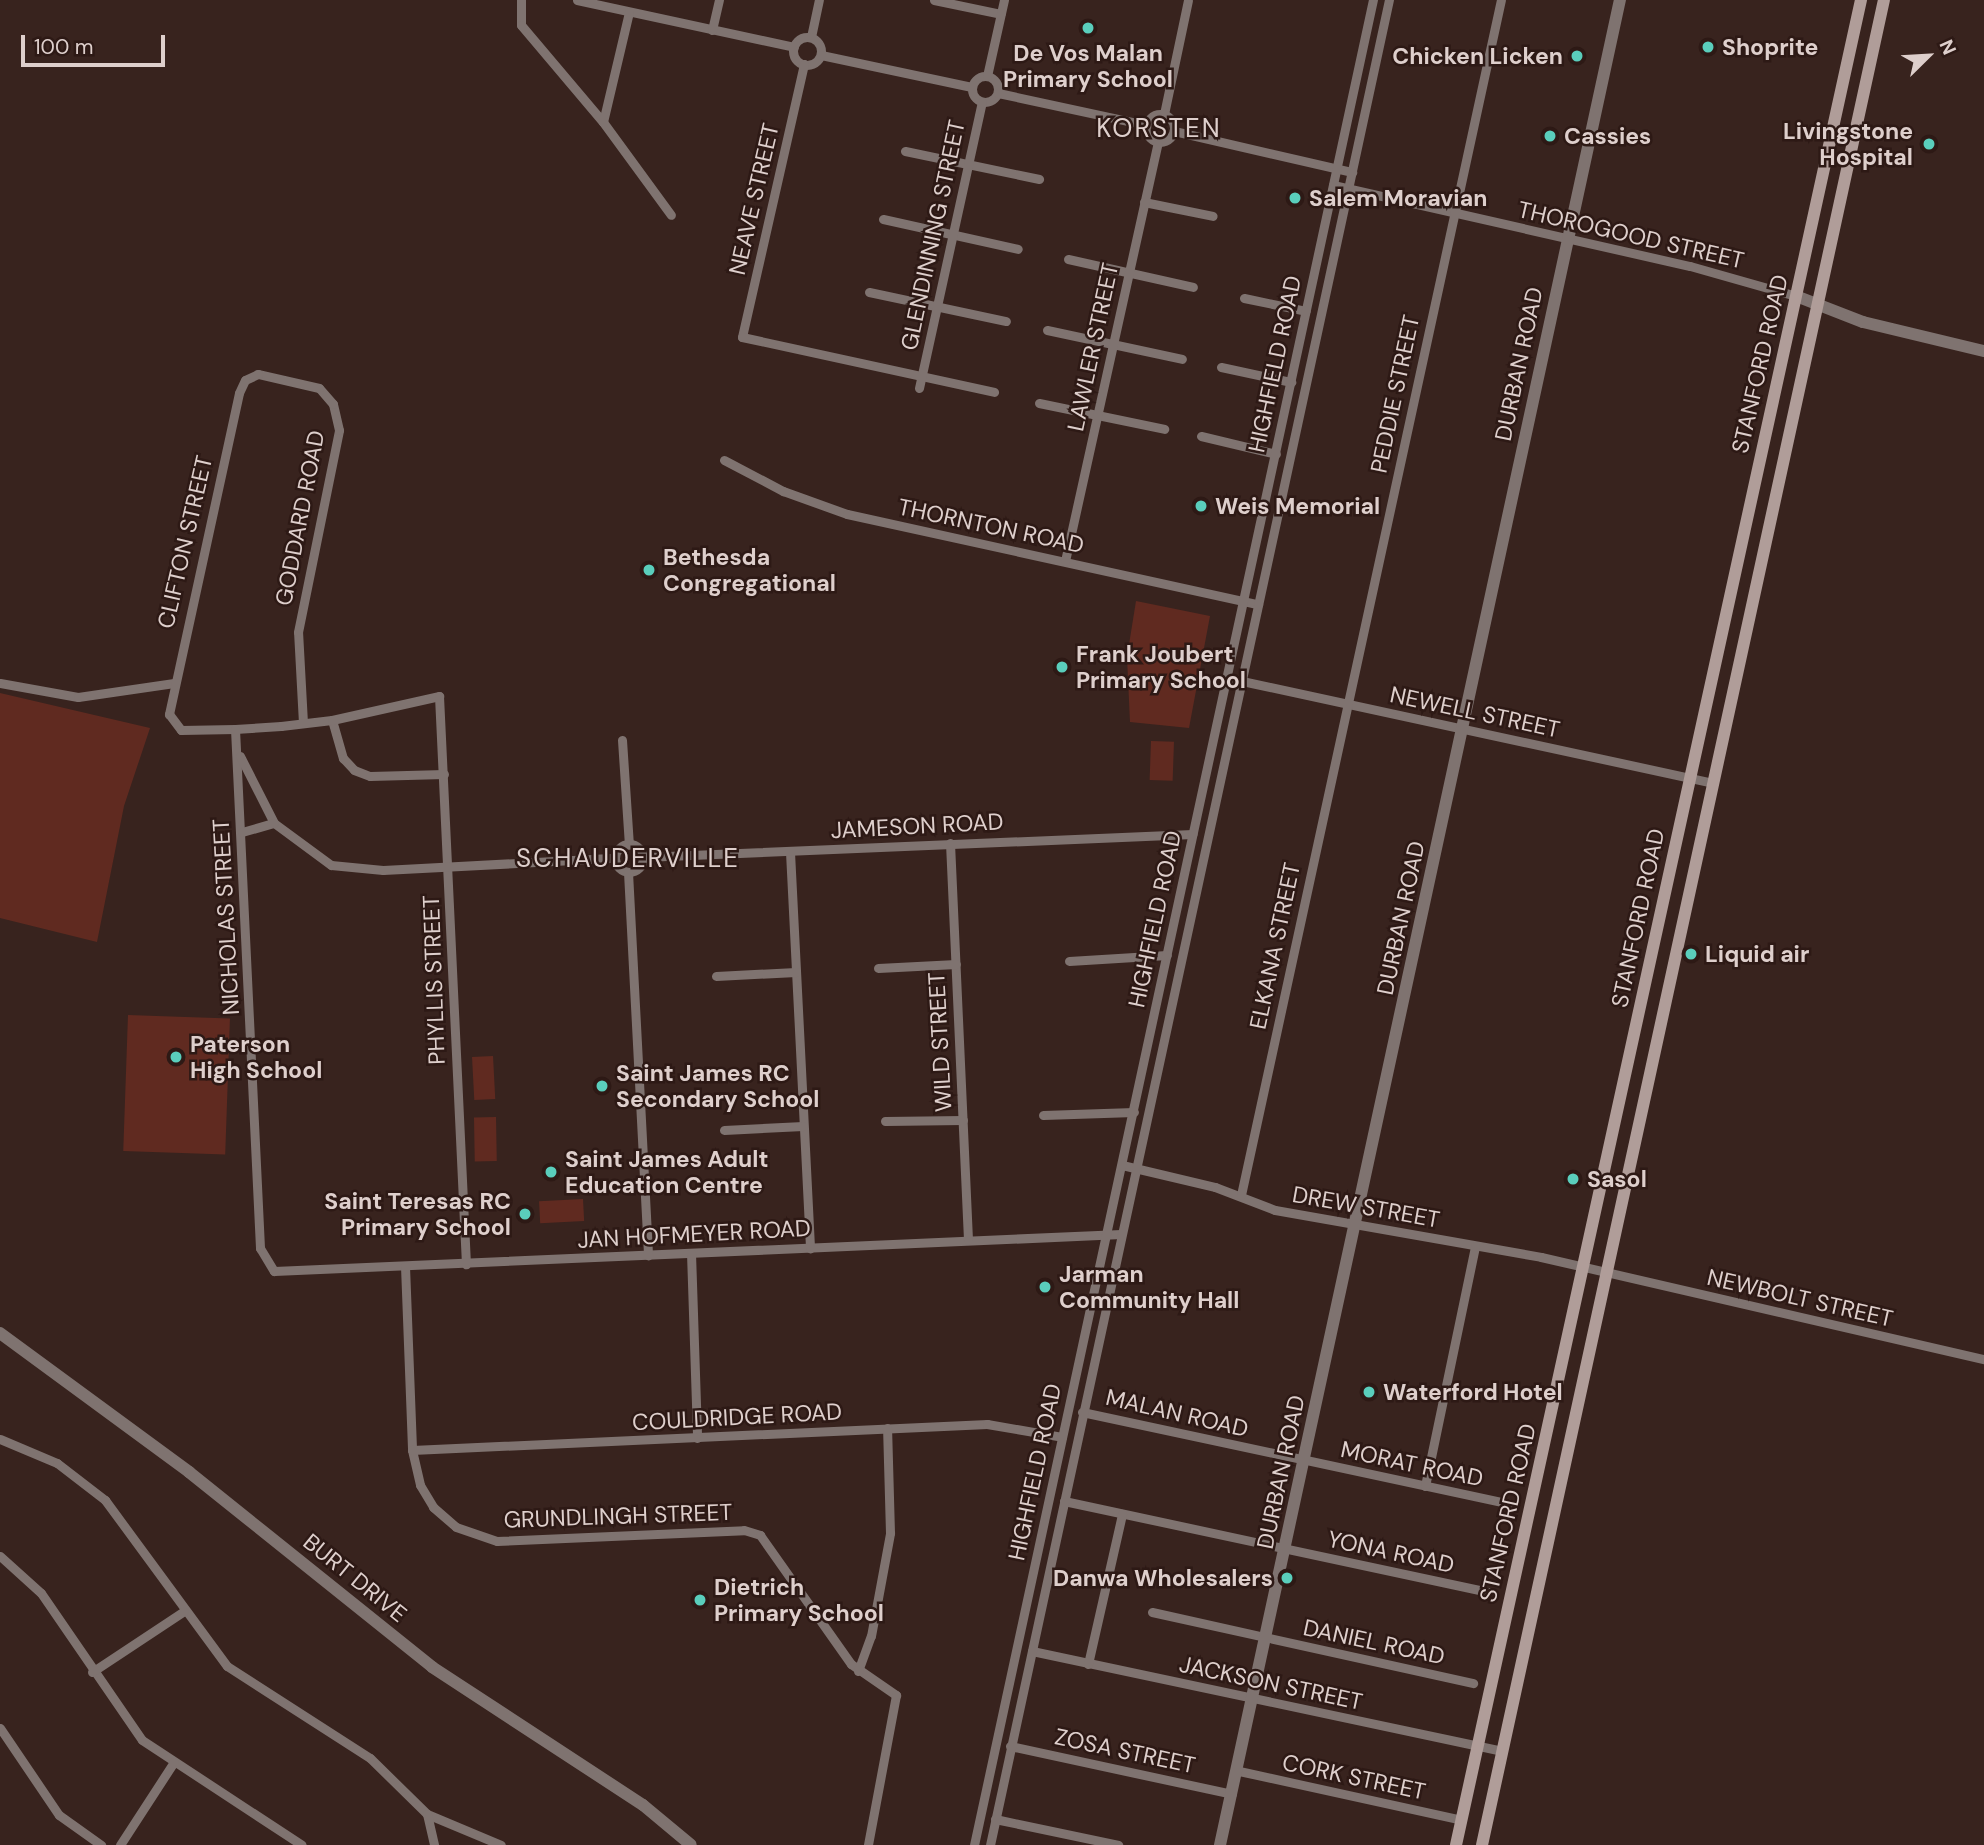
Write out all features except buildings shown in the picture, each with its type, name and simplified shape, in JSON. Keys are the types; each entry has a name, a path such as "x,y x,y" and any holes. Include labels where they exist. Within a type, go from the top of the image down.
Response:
{"main road":[{"name":"STANFORD ROAD","path":"1456,1845 1585,1268 1861,0"},
{"name":"STANFORD ROAD","path":"1482,1845 1884,0"}],"street":[{"path":"521,0 521,25 603,122 671,215"},
{"path":"577,0 794,47 811,37"},
{"path":"712,30 719,0"},
{"path":"819,0 811,37 821,55"},
{"path":"934,0 1001,14"},
{"path":"972,87 987,76 1004,0"},
{"path":"1174,131 1164,114 1188,0"},
{"name":"HIGHFIELD ROAD","path":"974,1845 1374,0"},
{"name":"HIGHFIELD ROAD","path":"989,1845 1389,0"},
{"name":"PEDDIE STREET","path":"1347,705 1501,0"},
{"name":"DURBAN ROAD","path":"1220,1845 1239,1771 1265,1638 1620,0"},
{"path":"603,122 629,12"},
{"path":"794,47 804,64 821,55 972,87 982,102 998,93 1146,125 1158,142 1174,131 1337,166 1352,172"},
{"name":"NEAVE STREET","path":"804,64 745,312 745,340 922,377"},
{"path":"987,76 996,82 998,93"},
{"name":"GLENDINNING STREET","path":"919,388 982,102"},
{"path":"1349,112 1364,114"},
{"path":"1146,125 1153,116 1164,114"},
{"name":"LAWLER STREET","path":"1065,561 1158,142"},
{"path":"905,151 1039,179"},
{"name":"THOROGOOD STREET","path":"1334,185 1454,215 1568,238 1796,296"},
{"path":"1144,202 1213,216"},
{"path":"883,219 1018,249"},
{"path":"1068,259 1193,287"},
{"path":"869,292 1006,321"},
{"path":"1796,296 1817,306 1984,351"},
{"path":"1244,298 1306,311"},
{"path":"1047,330 1182,359"},
{"path":"1221,367 1291,382"},
{"name":"CLIFTON STREET","path":"235,729 176,728 169,714 240,388 258,374"},
{"name":"GODDARD ROAD","path":"258,374 318,388 333,404 339,430 298,638 303,723"},
{"name":"GLENDINNING STREET","path":"922,377 994,392"},
{"path":"1039,403 1164,429"},
{"path":"1201,436 1276,454"},
{"name":"THORNTON ROAD","path":"724,460 783,491 847,514 1258,604"},
{"name":"NEWELL STREET","path":"1228,678 1714,783"},
{"path":"0,683 78,697 174,683"},
{"name":"PHYLLIS STREET","path":"332,720 439,696 466,1264"},
{"name":"ELKANA STREET","path":"1241,1195 1347,705"},
{"path":"235,729 332,720 343,758 354,770 370,776 444,774"},
{"name":"NICHOLAS STREET","path":"235,729 260,1248 270,1268"},
{"path":"622,740 629,845 643,857 640,866 628,872"},
{"path":"237,751 274,823 331,864 371,870 615,859 629,845"},
{"path":"242,832 274,823"},
{"name":"JAMESON ROAD","path":"643,857 1193,834"},
{"name":"WILD STREET","path":"950,843 968,1240"},
{"path":"790,852 810,1248"},
{"path":"615,859 628,872 648,1255"},
{"path":"1069,961 1167,955"},
{"path":"878,968 956,964"},
{"path":"716,976 796,972"},
{"path":"1044,1115 1135,1112"},
{"path":"885,1121 963,1120"},
{"path":"724,1130 803,1126"},
{"name":"DREW STREET","path":"1122,1165 1241,1195 1275,1210 1475,1246 1608,1275"},
{"name":"JAN HOFMEYER ROAD","path":"270,1268 466,1264 1121,1234"},
{"path":"1425,1486 1475,1246"},
{"path":"691,1254 697,1438"},
{"path":"405,1266 412,1450"},
{"name":"NEWBOLT STREET","path":"1608,1275 1984,1359"},
{"name":"BURT DRIVE","path":"0,1333 199,1480 432,1667 643,1805 691,1845"},
{"name":"MALAN ROAD","path":"1082,1412 1305,1461"},
{"name":"COULDRIDGE ROAD","path":"412,1450 998,1424 1062,1437"},
{"path":"858,1671 871,1636 890,1533 887,1428"},
{"path":"0,1439 57,1463 105,1500 218,1658 361,1751 427,1814 501,1845"},
{"name":"GRUNDLINGH STREET","path":"412,1450 420,1485 433,1507 456,1527 484,1538 755,1532 858,1671 893,1690 898,1700 868,1845"},
{"name":"MORAT ROAD","path":"1305,1461 1510,1504"},
{"name":"YONA ROAD","path":"1064,1502 1487,1592"},
{"path":"1087,1664 1122,1514"},
{"path":"0,1556 41,1594 92,1672 142,1740 302,1845"},
{"path":"92,1672 184,1611"},
{"name":"DANIEL ROAD","path":"1152,1612 1473,1683"},
{"name":"JACKSON STREET","path":"1032,1651 1502,1751"},
{"path":"0,1728 59,1815 101,1845"},
{"name":"ZOSA STREET","path":"1010,1746 1232,1794"},
{"path":"120,1845 174,1762"},
{"name":"CORK STREET","path":"1239,1771 1462,1820"},
{"path":"427,1814 434,1845"},
{"path":"995,1819 1118,1845"}],"shaded area":[{"path":"1136,601 1210,616 1189,728 1130,722 1127,657"},
{"path":"0,693 150,728 124,806 97,942 0,918"},
{"path":"1151,741 1174,742 1173,781 1150,780"},
{"path":"128,1015 230,1019 225,1154 123,1151"},
{"path":"493,1056 495,1099 474,1100 472,1057"},
{"path":"474,1117 496,1117 497,1161 475,1161"},
{"path":"583,1199 584,1221 540,1223 539,1201"}],"place":[{"name":"De Vos Malan Primary School","path":"1088,28"},
{"name":"Shoprite","path":"1708,47"},
{"name":"Chicken Licken","path":"1577,56"},
{"name":"Cassies","path":"1550,136"},
{"name":"Livingstone Hospital","path":"1929,144"},
{"name":"Salem Moravian","path":"1295,198"},
{"name":"Weis Memorial","path":"1201,506"},
{"name":"Bethesda Congregational","path":"649,570"},
{"name":"Frank Joubert Primary School","path":"1062,667"},
{"name":"Liquid air","path":"1691,954"},
{"name":"Paterson High School","path":"176,1057"},
{"name":"Saint James RC Secondary School","path":"602,1086"},
{"name":"Saint James Adult Education Centre","path":"551,1172"},
{"name":"Sasol","path":"1573,1179"},
{"name":"Saint Teresas RC Primary School","path":"525,1214"},
{"name":"Jarman Community Hall","path":"1045,1287"},
{"name":"Waterford Hotel","path":"1369,1392"},
{"name":"Danwa Wholesalers","path":"1287,1578"},
{"name":"Dietrich Primary School","path":"700,1600"}],"district":[{"name":"KORSTEN","path":"1159,129"},
{"name":"SCHAUDERVILLE","path":"628,859"}]}
